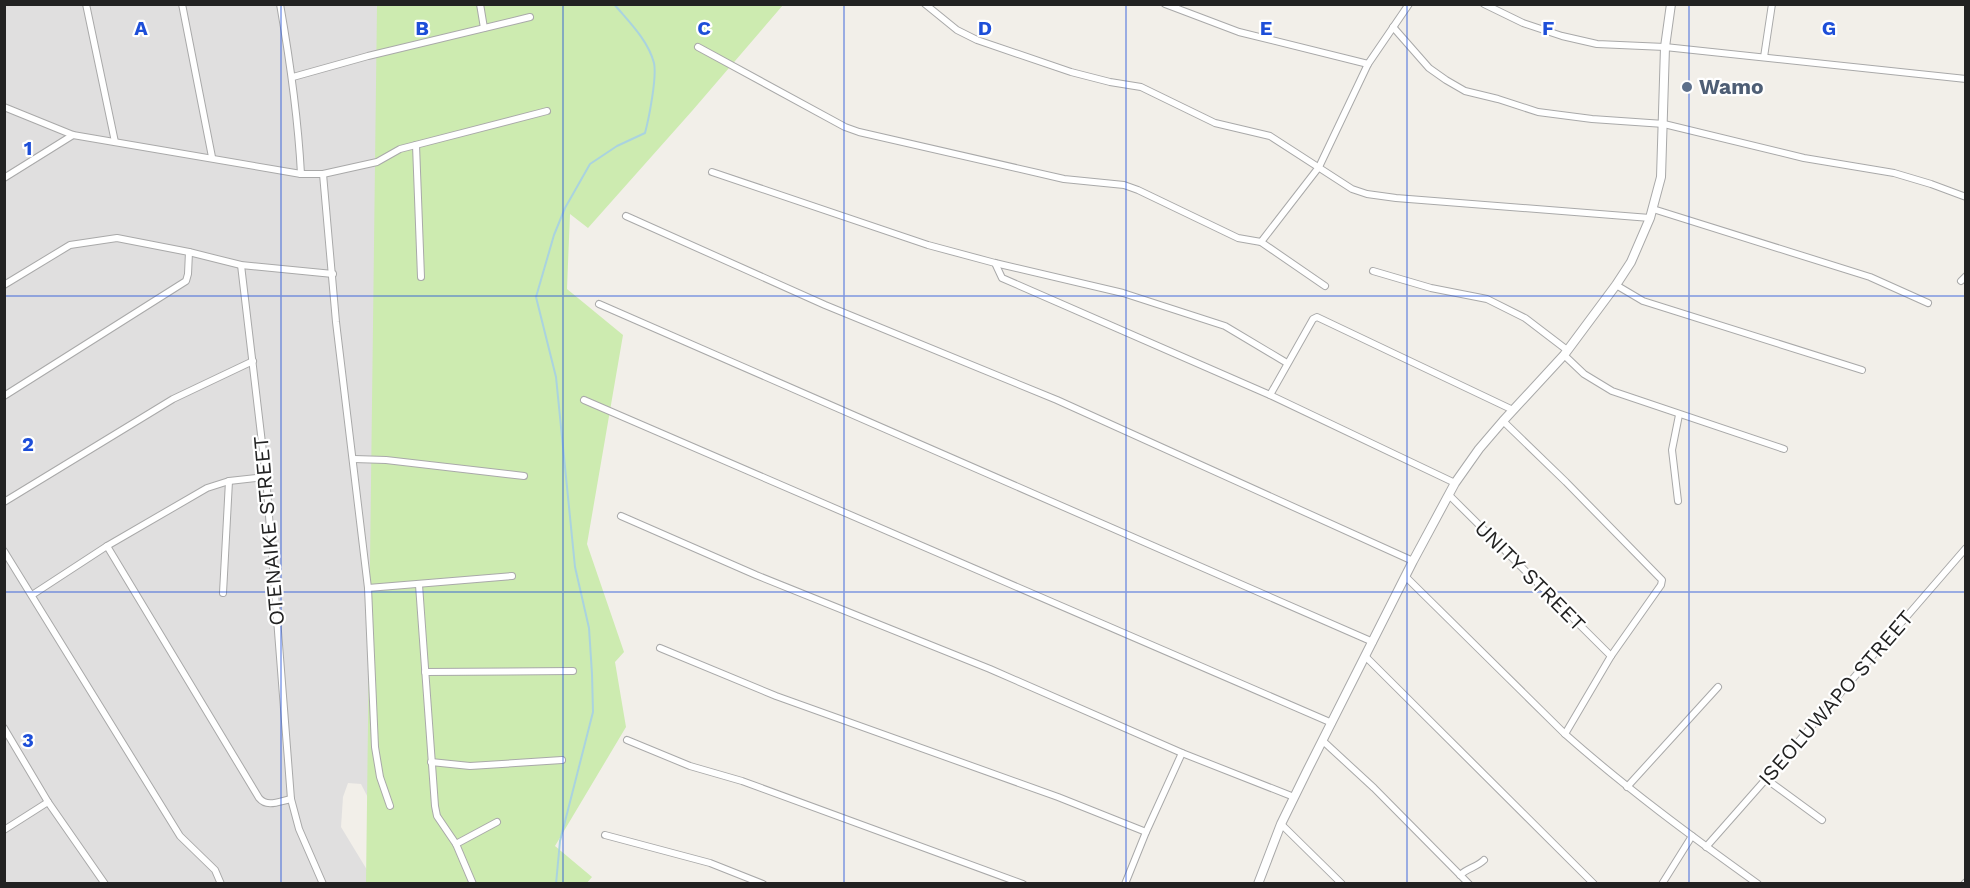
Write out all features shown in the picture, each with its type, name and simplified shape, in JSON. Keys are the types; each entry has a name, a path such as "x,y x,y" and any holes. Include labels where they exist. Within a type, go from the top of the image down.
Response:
{"street":[{"path":"86,4 115,142"},
{"path":"182,4 212,157"},
{"path":"280,4 293,77 301,174"},
{"path":"480,4 484,28"},
{"path":"925,4 957,30 977,40 1071,72 1141,87 1215,123 1270,136 1352,189 1367,194 1650,218"},
{"path":"1165,4 1239,32 1368,64"},
{"path":"1261,242 1319,167 1368,64 1409,4"},
{"path":"1484,4 1523,23 1562,36 1597,44 1665,47 1965,79"},
{"path":"1258,884 1294,797 1455,483 1479,449 1565,352 1631,262 1653,209 1663,165 1665,47 1671,4"},
{"path":"1764,57 1772,4"},
{"path":"293,77 368,56 530,17"},
{"path":"1393,27 1429,68 1446,81 1465,91 1538,112 1592,119 1664,124 1804,158 1894,173 1939,186 1965,197"},
{"path":"698,47 845,127 859,132 1064,179 1124,185 1238,237 1261,242 1325,286"},
{"path":"5,106 73,135 301,174 323,174 377,162 400,149 547,111"},
{"path":"4,178 73,135"},
{"path":"416,145 421,277"},
{"path":"712,172 928,244 995,263 1123,293 1225,326 1287,363"},
{"path":"323,174 336,322 368,588 375,747 380,777 390,806"},
{"path":"1653,209 1870,277 1928,303"},
{"path":"626,216 825,304 1057,400 1413,561"},
{"path":"4,285 70,245 117,238 242,265 333,274"},
{"path":"4,396 186,281 189,252"},
{"path":"995,263 1002,278 1270,395 1455,483"},
{"name":"OTENAIKE STREET","path":"242,265 266,477 291,799 299,830 323,884"},
{"path":"1373,271 1431,288 1487,299 1525,318 1565,352 1597,384 1618,394 1679,415 1784,448"},
{"path":"1616,285 1643,301 1862,370"},
{"path":"599,304 1373,642"},
{"path":"1270,395 1313,319 1317,317 1513,410"},
{"path":"4,502 185,392 253,361"},
{"path":"584,400 1332,723"},
{"path":"1678,501 1672,450 1679,415"},
{"path":"1503,421 1582,497 1662,580 1661,585 1611,656 1565,734"},
{"path":"354,459 386,460 524,476"},
{"path":"32,595 107,546 207,488 229,482 266,477"},
{"path":"223,593 229,482"},
{"name":"UNITY STREET","path":"1450,496 1611,656"},
{"path":"621,516 756,575 990,669 1182,753 1294,797"},
{"path":"107,546 259,798 267,804 291,799"},
{"name":"ISEOLUWAPO STREET","path":"1706,847 1965,548"},
{"path":"4,551 180,836 215,870 221,884"},
{"path":"368,588 512,576"},
{"path":"1406,577 1565,734 1627,787 1758,884"},
{"path":"419,585 436,816 456,844 473,884"},
{"path":"660,648 776,696 1059,797 1146,832"},
{"path":"1366,657 1594,884"},
{"path":"425,672 573,671"},
{"path":"1627,787 1718,687"},
{"path":"4,728 48,802 105,884"},
{"path":"627,740 690,766 742,781 1023,884"},
{"path":"1323,741 1374,788 1469,884"},
{"path":"1125,884 1182,753"},
{"path":"431,762 470,766 562,760"},
{"path":"1766,779 1822,820"},
{"path":"4,830 48,802"},
{"path":"456,844 497,822"},
{"path":"1281,824 1342,884"},
{"path":"604,835 710,863 763,884"},
{"path":"1662,884 1692,836"},
{"path":"1460,875 1484,860"}],"shaded area":[{"path":"417,4 389,839 361,784 348,783 343,797 341,827 375,883 5,884 5,5"}],"green space":[{"path":"377,5 783,5 588,228 570,214 567,289 623,335 587,544 624,652 615,662 626,727 555,846 592,877 586,884 366,883"}],"waterway":[{"path":"556,884 560,841 593,712 592,674 589,628 575,567 556,377 536,297 554,235 565,208 590,164 617,146 645,133 654,87 654,63 643,39 614,4"}],"place":[{"name":"Wamo","path":"1687,87"}]}
